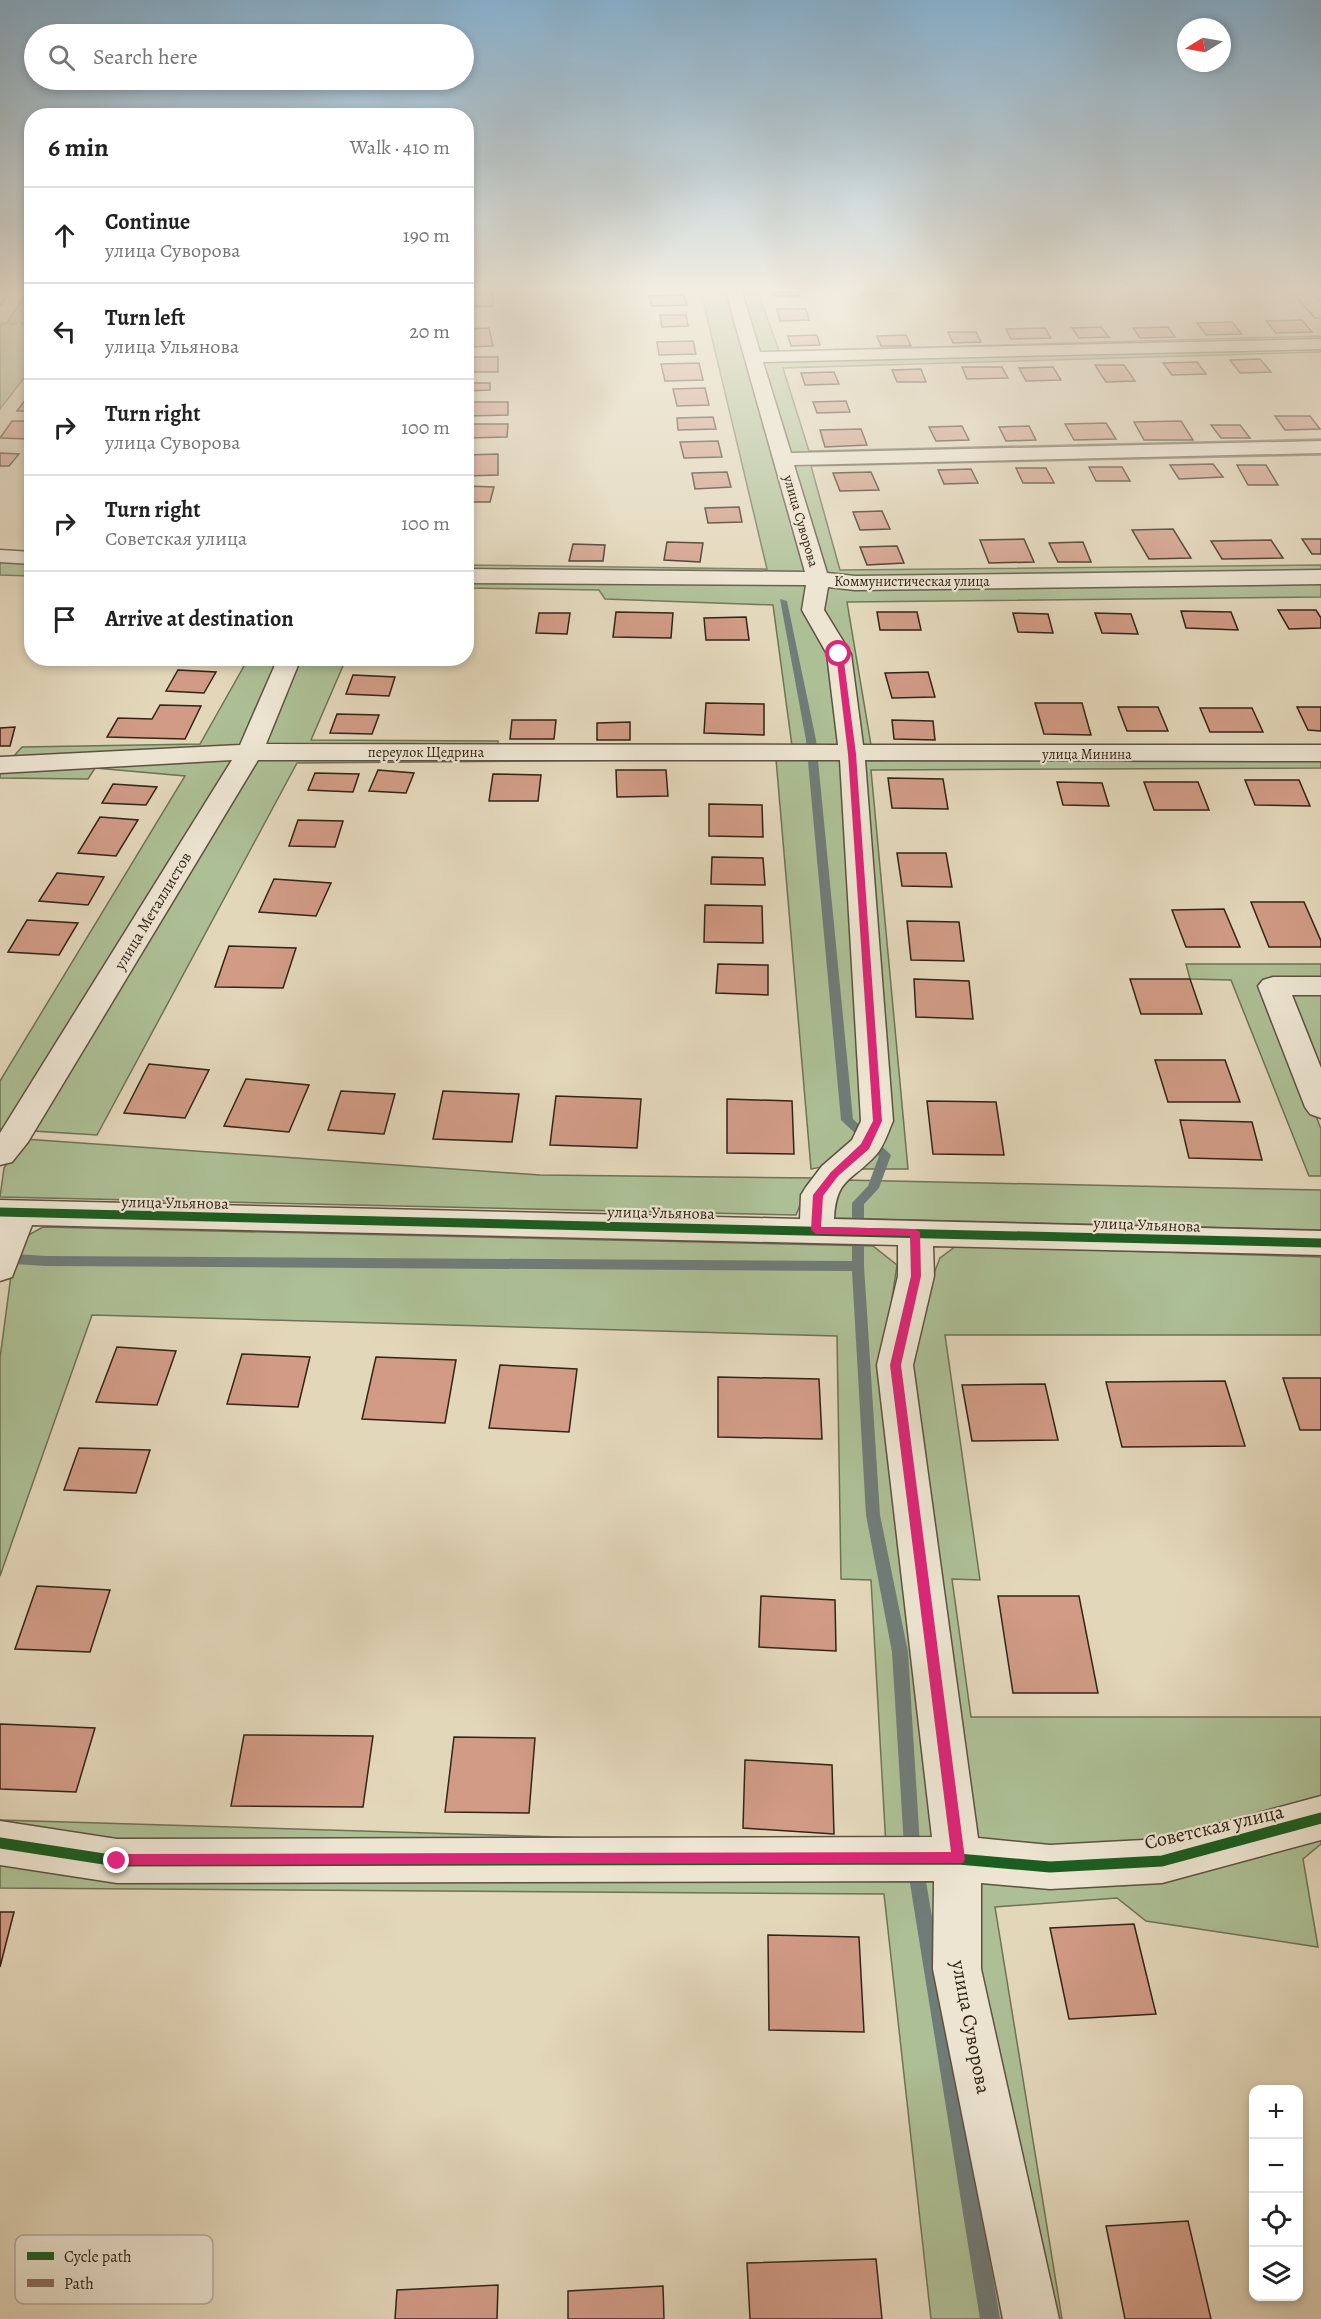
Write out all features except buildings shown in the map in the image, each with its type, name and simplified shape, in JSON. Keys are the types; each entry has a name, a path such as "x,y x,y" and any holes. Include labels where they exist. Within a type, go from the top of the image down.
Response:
{"street":[{"name":"улица Суворова","path":"765,400 818,579 813,610 839,654 852,754 877,1121 865,1146 834,1174 818,1195 816,1230"},
{"path":"783,459 1321,447"},
{"path":"0,556 24,558"},
{"name":"Коммунистическая улица","path":"474,576 818,579 867,582 1321,577"},
{"name":"улица Металлистов","path":"0,1154 17,1134 250,752 287,666"},
{"name":"переулок Щедрина","path":"0,765 250,752 852,754"},
{"name":"улица Минина","path":"852,754 1321,753"},
{"path":"1321,986 1273,986 1321,1107"},
{"path":"0,1268 10,1212"},
{"name":"улица Ульянова","path":"10,1212 1321,1243"},
{"name":"улица Суворова","path":"915,1232 916,1276 896,1365 958,1859 957,1969 1031,2319"},
{"name":"Советская улица","path":"0,1843 117,1861 958,1859 1050,1867 1162,1861 1321,1818"}],"green space":[{"path":"0,400 7,400 0,409"},
{"path":"727,400 758,400 808,576 474,573 474,565 767,569"},
{"path":"771,400 793,400 809,451 1321,439 1321,445 790,457"},
{"path":"1321,449 1321,455 811,466 840,570 1321,565 1321,573 824,576 790,461"},
{"path":"0,560 24,561 24,576 0,575"},
{"path":"474,580 810,581 832,653 842,747 258,749 294,666 343,666 311,740 498,741 498,746 792,746 773,605 605,599 599,590 474,588"},
{"path":"1321,581 1321,597 847,602 871,745 859,750 820,609 824,583"},
{"path":"244,666 280,666 243,750 0,758 13,757 22,747 200,744"},
{"path":"241,754 6,1129 0,1129 0,1081 185,776 95,768 88,779 0,778 0,767"},
{"path":"257,755 842,758 867,1119 852,1144 830,1163 811,1169 776,759 297,763 97,1135 33,1131"},
{"path":"1321,757 1321,768 871,770 908,1169 852,1169 873,1150 859,759"},
{"path":"1186,964 1321,964 1321,1089 1268,991 1321,1129 1321,1176 1309,1176 1231,980 1190,979"},
{"path":"24,1139 540,1175 816,1178 804,1195 796,1215 0,1197 4,1168"},
{"path":"844,1180 1321,1190 1321,1230 832,1218 832,1198"},
{"path":"43,1227 873,1246 897,1265 883,1359 943,1849 886,1847 871,1580 841,1579 837,1336 92,1315 0,1576 0,1358 14,1253 23,1238"},
{"path":"956,1246 1321,1257 1321,1335 945,1335 980,1580 952,1579 971,1717 1321,1717 1321,1804 1155,1849 973,1846 907,1366 940,1258"},
{"path":"0,1820 791,1844 115,1846 0,1831"},
{"path":"1321,1833 1321,1844 1303,1859 1318,1947 1146,1921 1117,1898 995,1907 1062,2319 1044,2319 968,1968 970,1871"},
{"path":"0,1855 943,1865 1013,2319 931,2319 884,1894 0,1888"}],"waterway":[{"path":"783,601 811,740 847,1120 885,1155 873,1188 858,1203 858,1266"},
{"path":"0,1258 46,1261 858,1266"},
{"path":"858,1266 873,1515 900,1652 912,1846 990,2319"}],"cycle path":[{"path":"0,1212 1321,1243"},
{"path":"0,1843 117,1861 958,1859 1050,1867 1162,1861 1321,1818"}],"route":[{"path":"117,1861 958,1859 896,1365 916,1276 915,1232 816,1230 818,1195 834,1174 865,1146 877,1121 852,754 839,654"}]}
